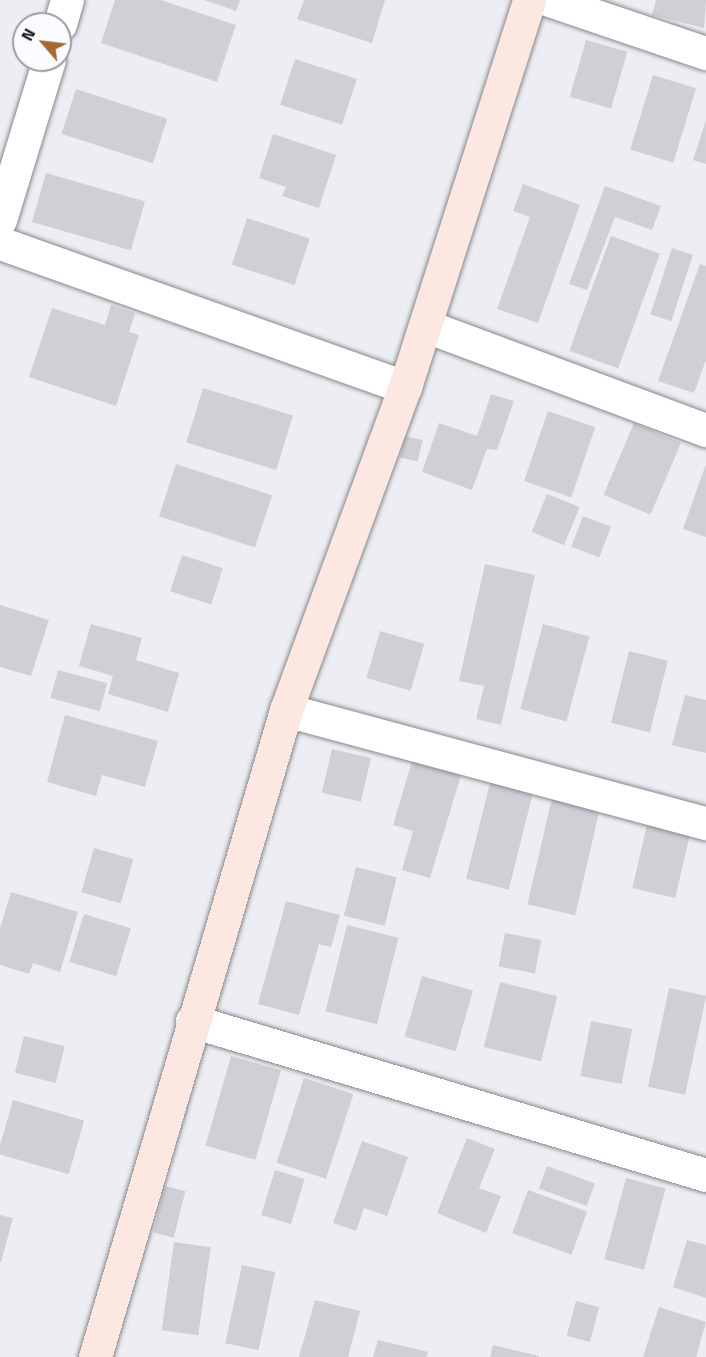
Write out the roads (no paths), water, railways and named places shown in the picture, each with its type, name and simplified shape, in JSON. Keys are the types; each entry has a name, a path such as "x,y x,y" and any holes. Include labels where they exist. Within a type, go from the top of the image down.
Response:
{"street":[{"path":"95,1357 192,1021 286,710 426,326 529,0"},
{"path":"549,0 706,53"},
{"path":"0,220 45,72"},
{"path":"0,243 405,387"},
{"path":"426,326 706,430"},
{"path":"286,710 706,823"},
{"path":"192,1021 706,1175"}]}
